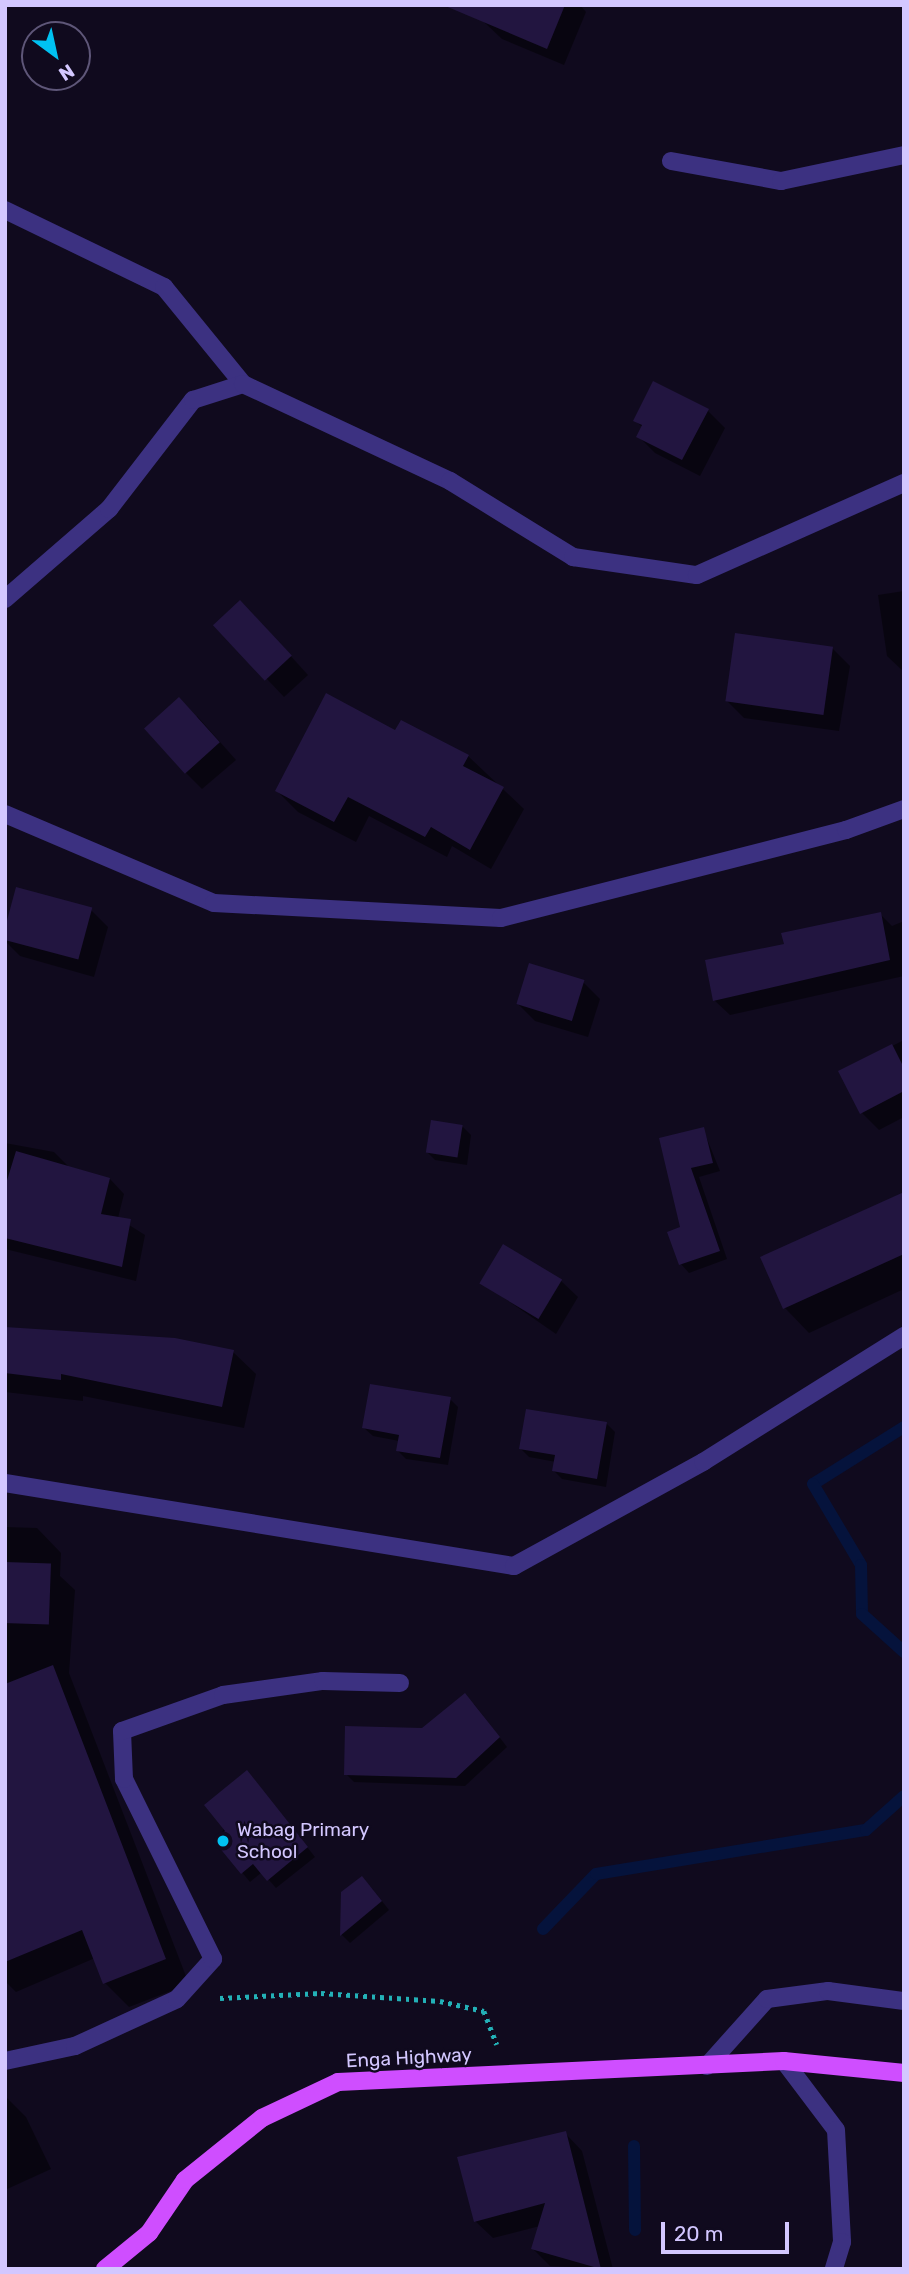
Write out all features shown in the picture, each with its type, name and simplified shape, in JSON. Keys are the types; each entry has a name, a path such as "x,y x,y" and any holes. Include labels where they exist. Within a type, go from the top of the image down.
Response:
{"main road":[{"name":"Enga Highway","path":"105,2269 149,2233 185,2180 262,2118 338,2082 785,2061 904,2073"}],"street":[{"path":"671,161 781,181 904,155"},
{"path":"5,209 164,288 243,384 450,481 573,557 697,575 904,483"},
{"path":"5,599 108,509 193,400 243,384"},
{"path":"5,814 214,903 501,918 846,830 904,809"},
{"path":"5,1483 514,1566 703,1462 904,1336"},
{"path":"5,2061 75,2046 177,1999 213,1959 124,1779 122,1731 223,1695 323,1681 400,1683"},
{"path":"707,2066 767,1999 828,1990 904,2000"},
{"path":"785,2061 836,2130 842,2242 834,2269"}],"path":[{"path":"177,1999 321,1993 451,2003 484,2011 496,2034 500,2074"}],"building":[{"path":"443,5 565,5 547,49"},
{"path":"653,381 709,409 682,460 636,437 642,425 633,421"},
{"path":"240,600 292,656 265,681 213,625"},
{"path":"735,633 833,647 823,715 725,701"},
{"path":"326,693 395,730 401,720 469,755 463,766 504,787 470,850 431,827 425,837 348,797 334,822 275,791"},
{"path":"179,697 220,742 185,774 144,728"},
{"path":"16,887 92,907 78,960 5,940 5,928"},
{"path":"881,912 890,960 713,1001 705,960 784,944 781,933"},
{"path":"529,963 584,980 572,1021 516,1004"},
{"path":"892,1044 904,1068 904,1091 860,1114 838,1071"},
{"path":"431,1120 463,1125 457,1158 426,1153"},
{"path":"704,1127 713,1163 691,1168 720,1251 679,1265 667,1232 680,1227 659,1138"},
{"path":"16,1151 110,1178 101,1214 131,1219 122,1267 5,1238 5,1187"},
{"path":"904,1192 904,1254 783,1309 760,1257"},
{"path":"503,1244 562,1280 538,1319 479,1283"},
{"path":"5,1327 175,1338 234,1350 222,1407 61,1374 61,1380 5,1373"},
{"path":"370,1384 451,1397 440,1458 396,1451 399,1435 362,1428"},
{"path":"526,1409 607,1422 597,1479 552,1471 555,1455 519,1449"},
{"path":"5,1562 51,1564 49,1625 5,1623"},
{"path":"53,1665 166,1959 103,1984 82,1930 5,1962 5,1684"},
{"path":"465,1693 500,1737 456,1778 344,1775 345,1726 422,1728"},
{"path":"247,1770 308,1847 267,1881 253,1864 241,1874 214,1841 225,1831 204,1805"},
{"path":"362,1876 382,1901 340,1936 341,1892"},
{"path":"566,2131 601,2269 531,2249 545,2203 474,2222 457,2157"}],"waterway":[{"path":"904,1427 813,1484 861,1565 862,1614 904,1652"},
{"path":"543,1929 596,1874 866,1830 904,1796"},
{"path":"634,2146 635,2230"}],"place":[{"name":"Wabag Primary School","path":"223,1841"}]}
